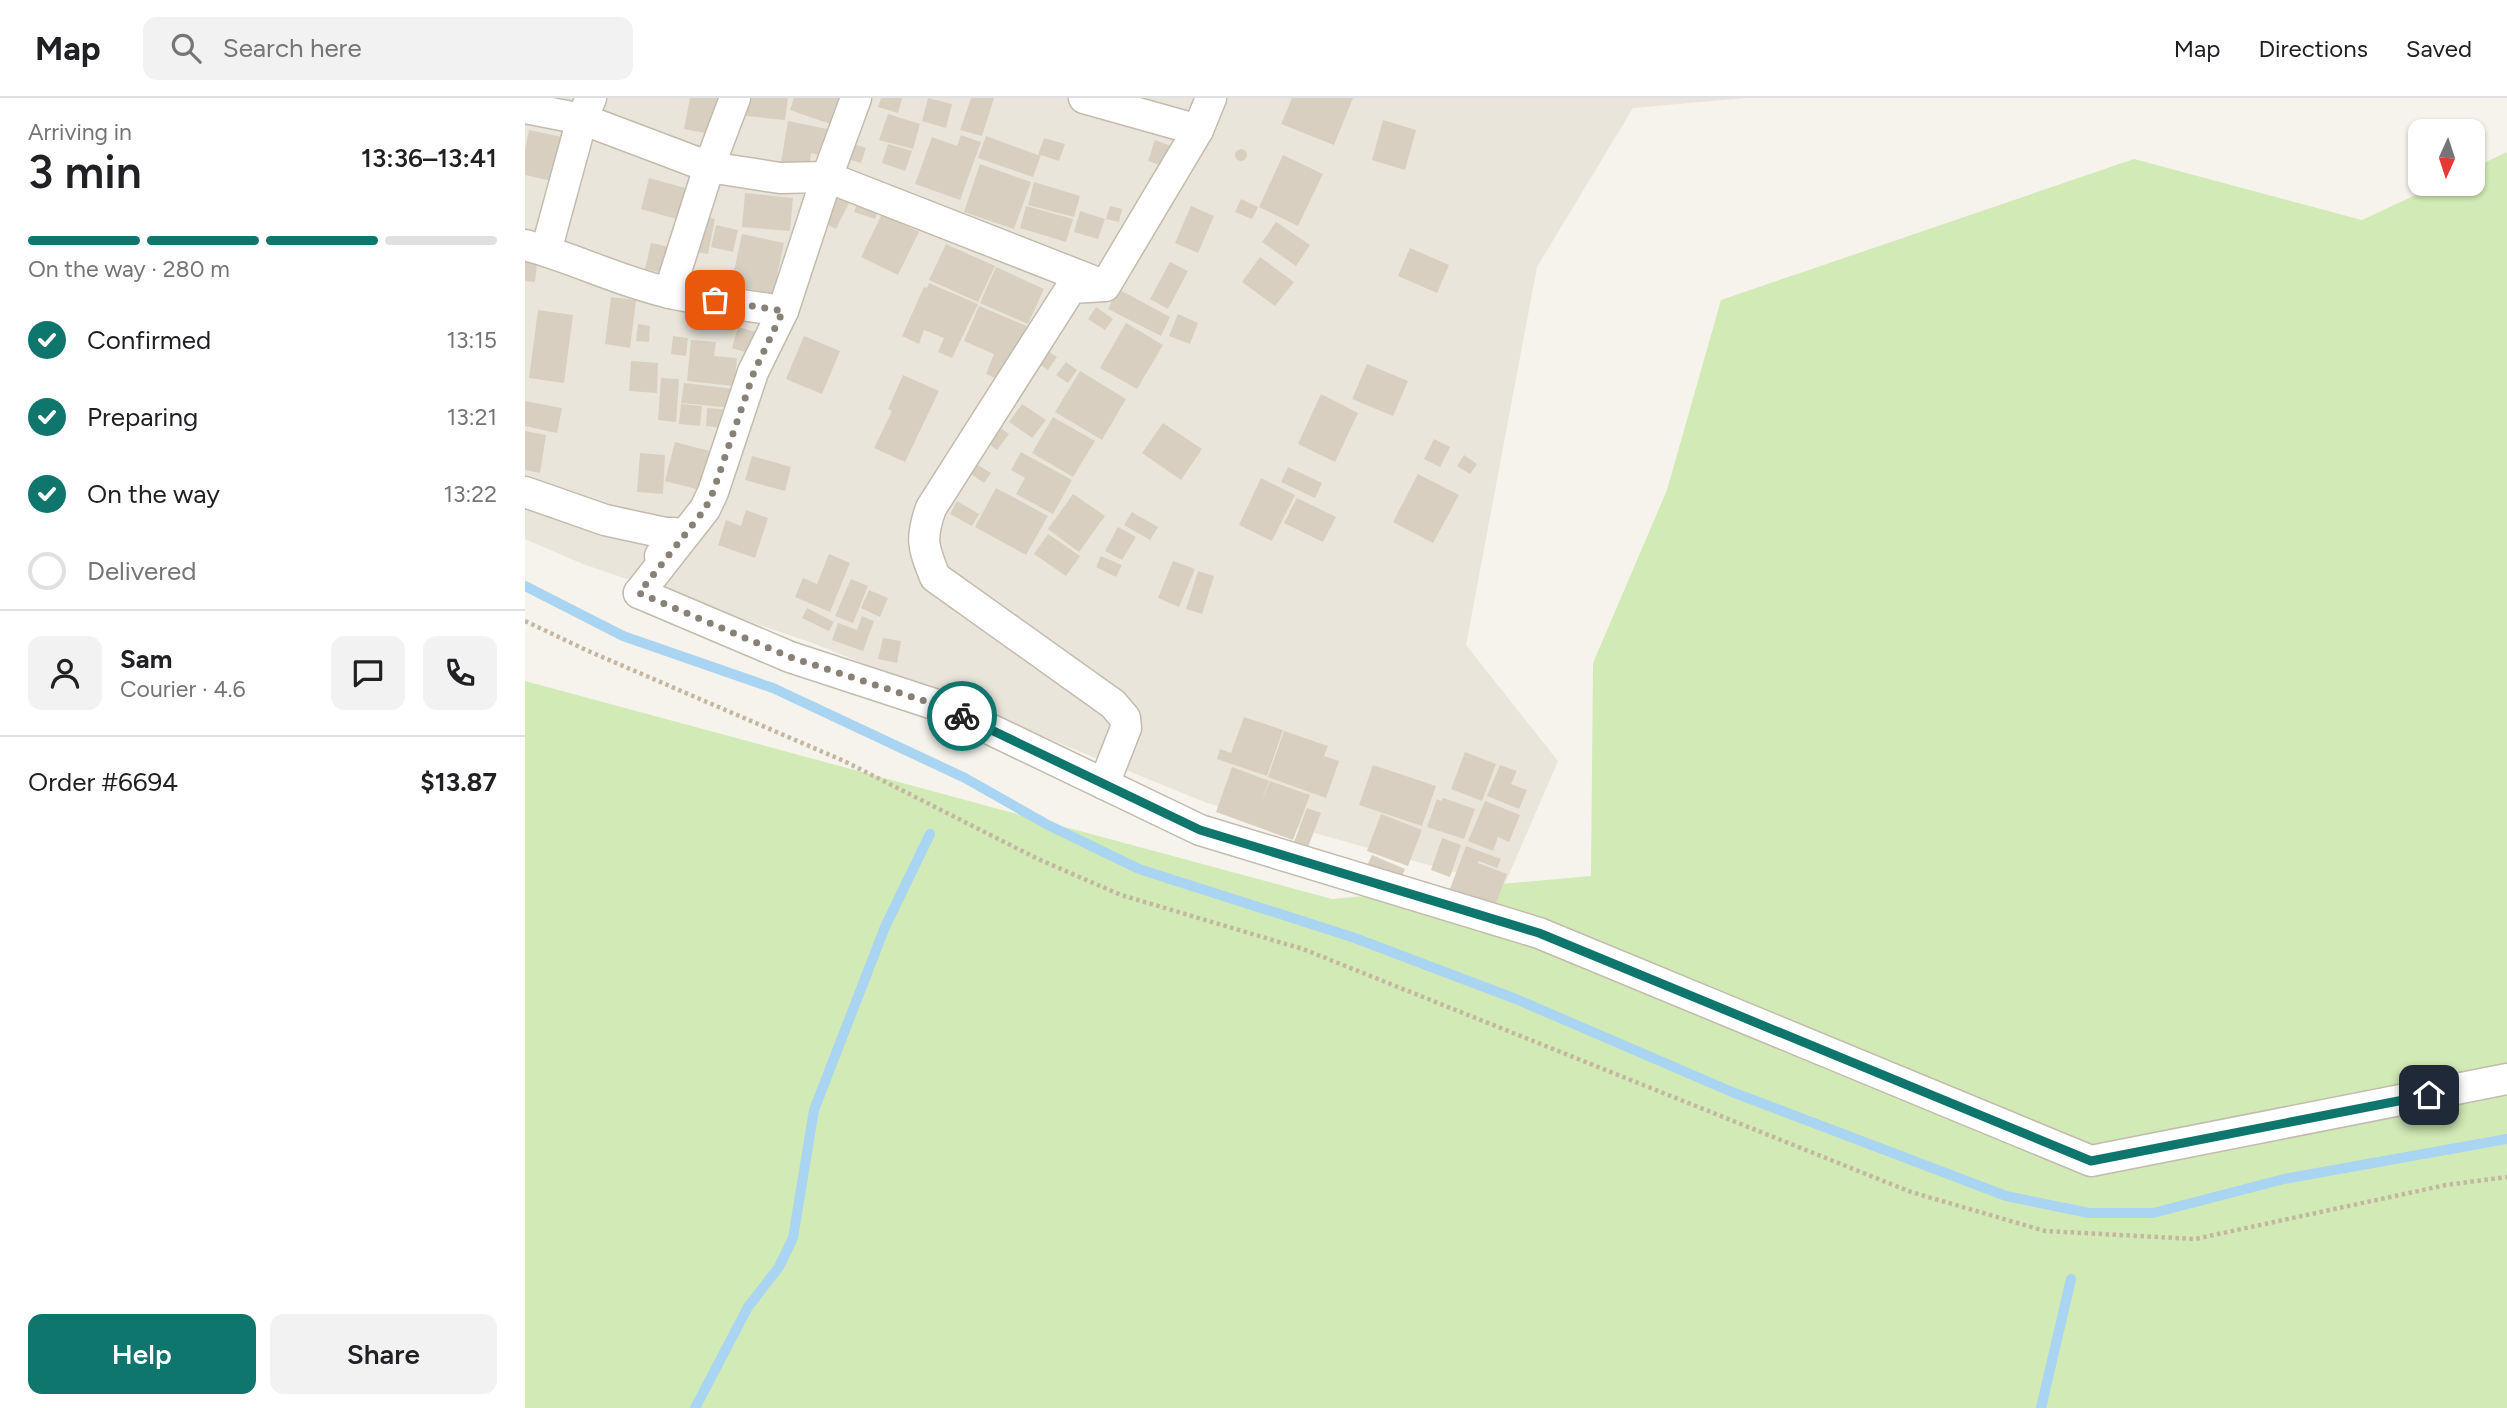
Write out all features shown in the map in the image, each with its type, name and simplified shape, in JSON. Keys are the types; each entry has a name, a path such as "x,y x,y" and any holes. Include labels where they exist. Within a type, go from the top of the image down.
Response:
{"street":[{"path":"669,293 709,167 735,98"},
{"path":"639,593 705,509 713,492 754,372 783,311 856,98"},
{"path":"1084,98 1198,130"},
{"path":"1105,286 1198,130 1211,98"},
{"path":"525,108 586,108 709,167 780,178 827,177 1105,286"},
{"path":"586,108 536,248 602,273 669,293 783,311"},
{"path":"1104,784 1126,728 1125,718 1113,704 935,577 923,548 924,527 931,508 1071,288 1105,286"},
{"path":"525,492 604,520 674,533 639,593"},
{"path":"639,593 790,657 946,708 1200,830 1539,933 2091,1161 2507,1079"}],"path":[{"path":"525,621 844,761 1038,859 1121,895 1303,950 1911,1192 2045,1231 2195,1238 2446,1185 2507,1177"}],"shaded area":[{"path":"525,98 1745,98 1633,108 1537,267 1466,645 1558,761 1504,886 1207,803 815,644 583,564 525,539"}],"green space":[{"path":"2507,152 2507,1408 525,1408 525,681 1332,899 1591,876 1593,663 1667,490 1721,300 2134,159 2362,220 2413,196 2485,196 2485,162"}],"building":[{"path":"690,98 722,98 715,135 684,129"},
{"path":"748,98 788,98 785,120 746,116"},
{"path":"794,98 845,100 836,126 790,110"},
{"path":"881,98 902,98 898,113 878,107"},
{"path":"928,98 952,104 946,128 922,121"},
{"path":"971,98 994,98 982,136 960,130"},
{"path":"1292,98 1353,98 1334,145 1281,124"},
{"path":"888,114 920,124 913,149 879,140"},
{"path":"1383,120 1416,130 1405,170 1372,160"},
{"path":"788,121 827,129 822,156 811,153 809,168 781,162"},
{"path":"529,130 567,138 557,182 525,175 525,150"},
{"path":"961,135 981,142 960,200 915,184 932,137 957,146"},
{"path":"986,136 1038,155 1044,138 1065,144 1059,161 1041,155 1033,177 978,158"},
{"path":"1155,140 1176,148 1169,168 1148,161"},
{"path":"850,143 866,148 861,163 845,158"},
{"path":"888,144 912,151 905,171 882,163"},
{"path":"1241,149 1247,155 1241,161 1235,155"},
{"path":"1283,155 1323,174 1298,226 1259,207"},
{"path":"980,164 1031,182 1014,229 964,212"},
{"path":"649,178 689,189 680,220 641,209"},
{"path":"1034,182 1080,196 1074,217 1028,205"},
{"path":"745,193 793,198 790,231 742,227"},
{"path":"827,193 849,203 836,229 815,219"},
{"path":"860,196 881,203 875,219 854,212"},
{"path":"1241,199 1258,207 1252,219 1235,212"},
{"path":"1026,206 1073,219 1066,242 1020,228"},
{"path":"1110,206 1122,209 1119,222 1106,219"},
{"path":"1191,206 1214,216 1198,253 1175,243"},
{"path":"1080,211 1105,219 1098,239 1074,232"},
{"path":"882,214 919,232 898,275 861,257"},
{"path":"696,215 715,219 708,254 689,251"},
{"path":"1276,222 1310,245 1296,266 1262,242"},
{"path":"716,225 738,230 733,252 711,247"},
{"path":"742,234 784,243 773,294 731,285"},
{"path":"651,243 670,247 664,273 645,269"},
{"path":"946,244 995,266 978,302 929,280"},
{"path":"1410,248 1449,265 1437,293 1398,276"},
{"path":"525,253 538,254 535,282 525,281"},
{"path":"1260,257 1294,282 1275,306 1242,282"},
{"path":"1170,262 1188,271 1168,309 1150,299"},
{"path":"996,267 1044,289 1028,324 980,303"},
{"path":"929,283 978,304 952,358 938,352 944,338 924,330 919,344 902,336 924,287 927,288"},
{"path":"1118,289 1170,317 1161,336 1108,309"},
{"path":"611,297 636,300 630,348 605,344"},
{"path":"979,306 1027,326 1004,382 986,374 994,354 964,341"},
{"path":"1096,307 1113,319 1105,330 1088,319"},
{"path":"538,310 573,315 564,383 529,378"},
{"path":"1178,314 1198,323 1190,344 1169,336"},
{"path":"1126,323 1163,345 1137,389 1100,368"},
{"path":"638,324 650,326 649,342 636,341"},
{"path":"738,327 760,333 754,355 732,348"},
{"path":"673,336 688,338 686,356 671,354"},
{"path":"804,336 840,351 822,394 786,379"},
{"path":"691,340 716,342 714,356 737,358 734,386 687,381"},
{"path":"1045,349 1057,357 1048,370 1036,362"},
{"path":"631,361 658,363 657,393 629,391"},
{"path":"1066,362 1077,370 1068,383 1056,375"},
{"path":"1367,364 1408,381 1393,416 1352,399"},
{"path":"1080,371 1126,399 1102,440 1055,412"},
{"path":"903,375 939,391 905,462 874,448 892,411 888,409"},
{"path":"661,378 679,379 676,422 658,420"},
{"path":"684,383 735,389 733,408 681,403"},
{"path":"1321,394 1358,413 1335,462 1298,444"},
{"path":"525,401 562,408 557,433 525,426"},
{"path":"681,404 702,406 700,426 679,424"},
{"path":"1022,404 1046,420 1032,438 1009,422"},
{"path":"707,408 731,410 729,429 706,426"},
{"path":"1053,417 1095,441 1073,477 1032,453"},
{"path":"994,423 1009,434 997,450 982,439"},
{"path":"1163,423 1202,449 1181,480 1142,453"},
{"path":"525,431 546,435 540,473 525,470"},
{"path":"1434,439 1450,447 1440,467 1424,459"},
{"path":"675,442 717,453 708,492 665,481"},
{"path":"1021,452 1072,480 1053,514 1016,494 1025,478 1011,470"},
{"path":"640,453 665,455 663,494 637,492"},
{"path":"1464,455 1477,464 1470,474 1457,466"},
{"path":"752,456 791,467 785,491 745,480"},
{"path":"975,463 991,473 984,483 968,472"},
{"path":"1288,467 1322,483 1315,498 1281,482"},
{"path":"1418,474 1459,495 1433,543 1393,522"},
{"path":"1261,478 1295,495 1272,541 1239,525"},
{"path":"996,488 1048,516 1026,555 975,527"},
{"path":"1073,494 1105,516 1079,552 1048,529"},
{"path":"1297,498 1336,517 1323,542 1284,523"},
{"path":"957,501 979,514 972,526 950,514"},
{"path":"746,510 768,518 755,558 718,545 726,520 741,526"},
{"path":"1132,512 1158,527 1150,540 1124,525"},
{"path":"1118,527 1136,537 1122,560 1105,551"},
{"path":"1048,534 1080,556 1066,576 1034,554"},
{"path":"829,554 850,563 830,612 795,597 803,578 817,584"},
{"path":"1101,556 1122,565 1116,577 1096,567"},
{"path":"1173,561 1195,569 1179,607 1158,598"},
{"path":"1198,571 1214,576 1202,614 1186,609"},
{"path":"851,579 868,586 853,623 835,616"},
{"path":"869,590 888,598 880,617 861,608"},
{"path":"807,608 834,622 829,631 802,618"},
{"path":"862,616 874,621 863,651 832,640 838,623 857,630"},
{"path":"883,638 901,641 897,663 878,659"},
{"path":"1244,717 1283,730 1267,776 1217,759 1220,749 1231,753"},
{"path":"1284,731 1328,746 1324,756 1339,761 1326,798 1268,777"},
{"path":"1465,752 1496,764 1482,801 1451,789"},
{"path":"1373,765 1436,786 1422,826 1359,805"},
{"path":"1500,765 1517,771 1511,784 1527,790 1519,809 1487,796"},
{"path":"1232,767 1269,781 1261,803 1270,781 1310,795 1293,840 1216,812"},
{"path":"1443,798 1475,809 1464,839 1427,827 1437,799 1441,801"},
{"path":"1485,801 1520,815 1509,842 1498,837 1493,851 1468,841"},
{"path":"1307,808 1321,813 1308,847 1294,842"},
{"path":"1381,814 1422,830 1408,866 1367,851"},
{"path":"1442,838 1461,845 1450,877 1431,870"},
{"path":"1466,846 1501,859 1497,868 1479,861 1478,863 1507,874 1491,916 1447,897"},
{"path":"1372,855 1405,869 1398,886 1364,872"}],"waterway":[{"path":"525,586 623,636 773,688 965,778 1048,825 1139,869 1352,937 1516,999 1732,1092 2006,1196 2089,1213 2153,1213 2284,1179 2507,1139"},
{"path":"695,1408 748,1307 779,1267 793,1238 814,1110 885,927 930,834"},
{"path":"2041,1408 2071,1279"}],"way so far":[{"path":"715,300 783,311 754,372 705,509 639,593 790,657 946,708 962,716"}],"route":[{"path":"962,716 1200,830 1539,933 2091,1161 2429,1095"}]}
